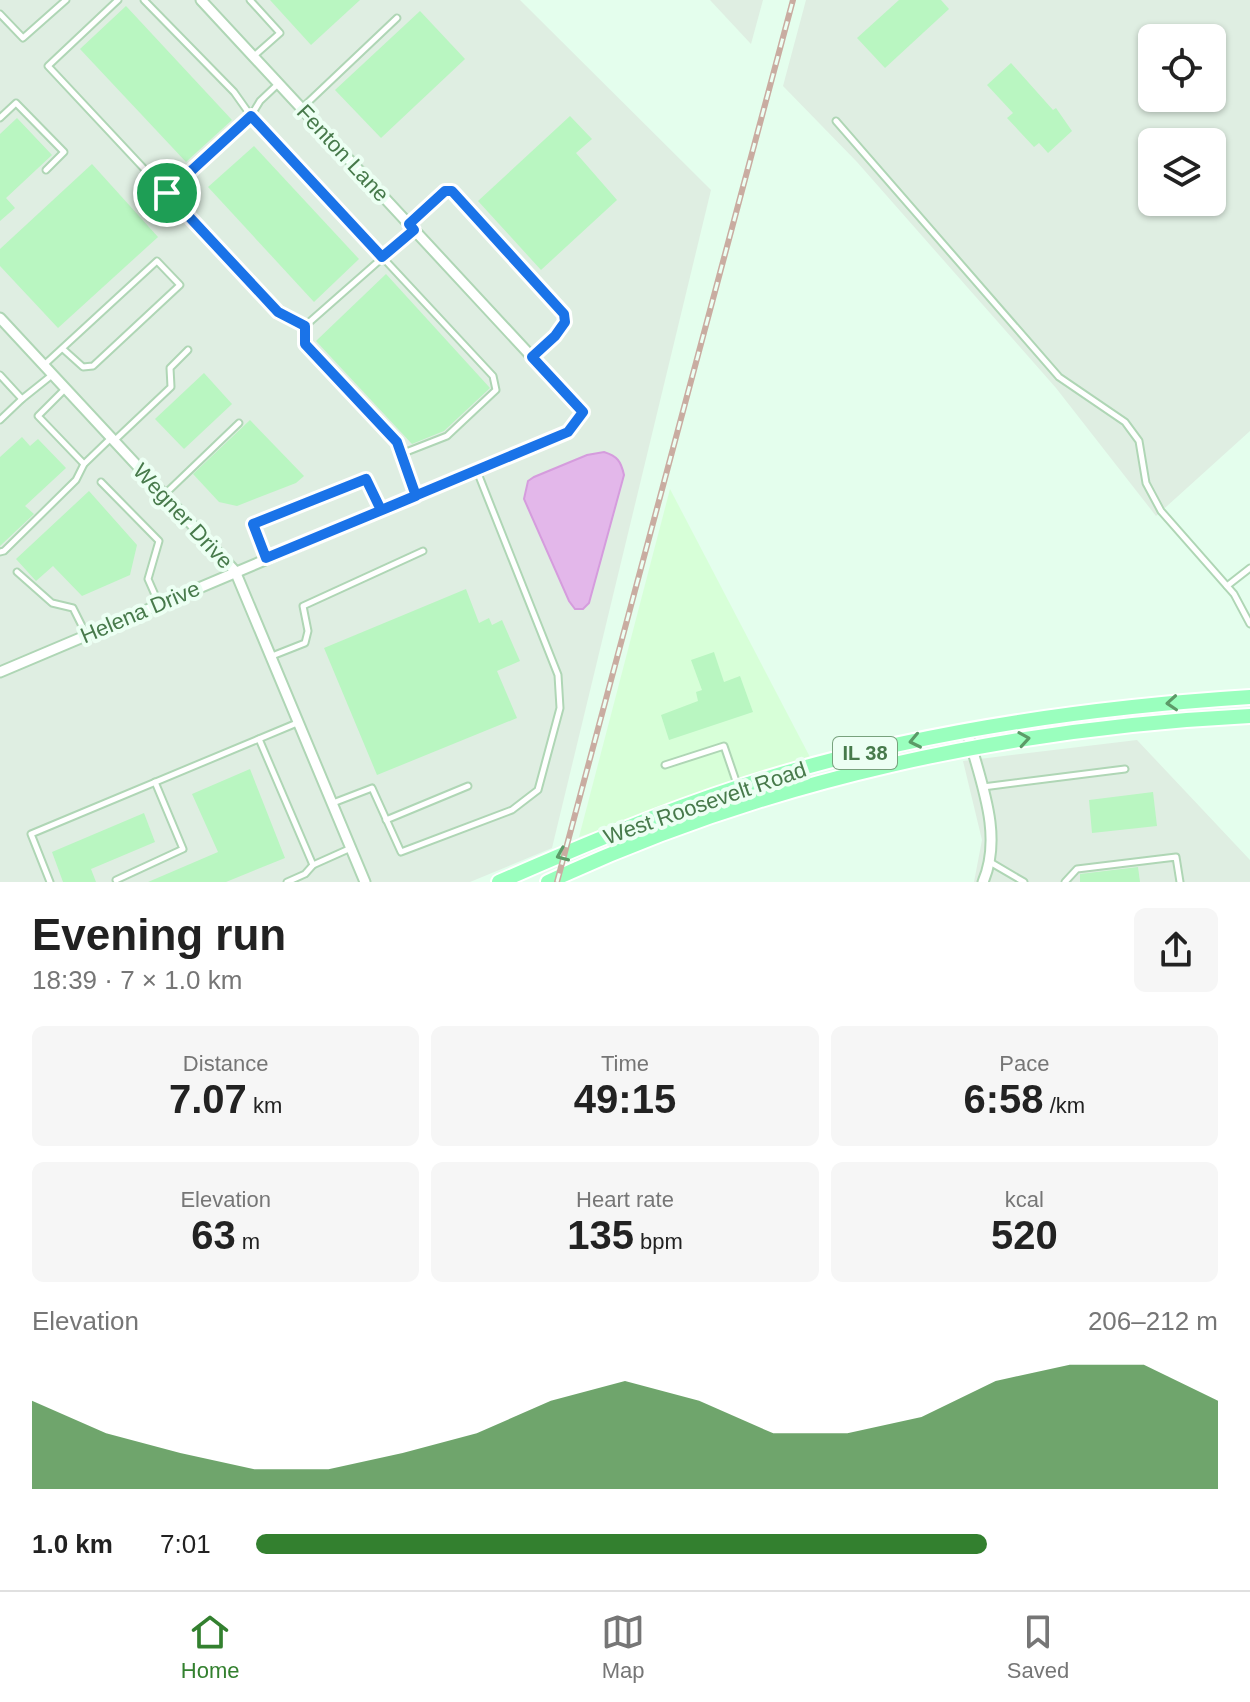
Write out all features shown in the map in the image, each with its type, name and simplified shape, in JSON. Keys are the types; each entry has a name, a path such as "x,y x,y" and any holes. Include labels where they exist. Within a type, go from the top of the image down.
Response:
{"main road":[{"name":"West Roosevelt Road","path":"499,882 635,825 738,788 839,758 967,730 1104,709 1250,697"},
{"name":"West Roosevelt Road","path":"548,882 672,831 752,803 848,776 972,748 1109,727 1250,716"}],"street":[{"name":"Fenton Lane","path":"201,0 583,412"},
{"name":"Wegner Drive","path":"2,324 44,365 235,571 365,882"},
{"name":"Helena Drive","path":"0,672 568,432 583,412"},
{"path":"967,730 989,813 992,845 983,882"}],"lane":[{"path":"0,14 23,38 66,0"},
{"path":"118,0 48,66 278,312 305,326"},
{"path":"144,0 234,92 251,116 493,376 496,390 447,436 401,454"},
{"path":"250,0 280,33 253,57"},
{"path":"301,108 397,18"},
{"path":"167,193 251,116 260,101 278,84"},
{"path":"0,118 16,103 64,152 46,170"},
{"path":"836,121 1059,377 1125,422 1139,441 1146,483 1161,511 1227,586 1250,624"},
{"path":"416,496 397,442 305,344 305,326 382,257 445,191 452,191 564,314 565,322 555,336 532,357"},
{"path":"44,365 157,261 180,285 93,366 83,367 63,349"},
{"path":"0,552 76,480 84,464 171,387 170,368 188,350"},
{"path":"0,375 22,399"},
{"path":"0,420 52,375"},
{"path":"65,389 38,416 84,464"},
{"path":"164,495 239,423"},
{"path":"332,803 372,788 401,852 512,810 538,790 560,708 558,675 477,470"},
{"path":"266,558 253,524 366,479 381,510"},
{"path":"101,482 159,541 148,579 159,604"},
{"path":"271,657 305,643 308,631 303,606 423,551"},
{"path":"1227,586 1250,568"},
{"path":"17,572 52,603 73,608 87,635"},
{"path":"50,882 31,834 298,723"},
{"path":"259,739 313,865"},
{"path":"665,765 724,746 738,788"},
{"path":"982,787 1125,769"},
{"path":"116,880 183,849 155,782"},
{"path":"386,820 468,786"},
{"path":"287,882 305,874 313,865 351,848"},
{"path":"1065,882 1077,869 1176,857 1180,882"},
{"path":"989,862 1024,882"}],"shaded area":[{"path":"0,0 520,0 711,190 552,848 470,882 0,882"},
{"path":"710,0 763,0 751,44"},
{"path":"806,0 1250,0 1250,431 1156,516 1056,388 857,162 783,86"},
{"path":"604,452 618,460 624,475 589,603 583,609 575,609 524,499 528,481 534,477 587,455"},
{"path":"670,489 811,759 579,837"},
{"path":"1137,740 1250,860 1250,882 974,882 982,840 963,761"}],"building":[{"path":"270,0 360,0 311,45"},
{"path":"899,0 941,0 949,9 885,68 857,38"},
{"path":"126,6 232,120 186,162 80,49"},
{"path":"420,11 465,59 381,138 335,90"},
{"path":"1011,63 1053,110 1056,108 1072,131 1048,153 1039,143 1034,147 1007,118 1013,113 987,85"},
{"path":"570,116 592,139 576,153 617,200 541,270 478,201"},
{"path":"17,118 52,155 6,198 15,208 0,221 0,134"},
{"path":"254,146 359,259 314,302 208,187"},
{"path":"92,164 158,237 58,328 0,266 0,249"},
{"path":"386,274 490,388 444,431 412,444 316,341"},
{"path":"204,373 232,404 184,449 155,419"},
{"path":"250,420 304,476 296,483 237,506 219,502 193,474"},
{"path":"22,437 30,446 38,439 66,468 25,506 34,514 0,546 0,457"},
{"path":"89,491 137,545 130,575 82,596 53,566 36,581 16,559"},
{"path":"466,589 479,623 489,618 492,625 502,620 520,661 497,671 517,718 377,775 324,648"},
{"path":"714,652 724,682 740,676 753,712 669,740 661,715 698,701 696,692 702,690 691,660"},
{"path":"250,769 285,858 226,882 148,882 218,852 192,794"},
{"path":"1153,792 1157,826 1092,833 1089,800"},
{"path":"144,813 155,842 91,869 96,882 63,882 52,852"},
{"path":"1138,867 1140,882 1080,882 1080,874"}],"railway":[{"path":"557,882 793,0"}],"route":[{"path":"167,193 251,116 382,257 414,230 409,224 445,191 452,191 564,314 565,322 555,336 532,357 583,412 568,432 381,510 366,479 253,524 266,558 416,496 397,442 305,344 305,326 278,312 167,193"}]}
